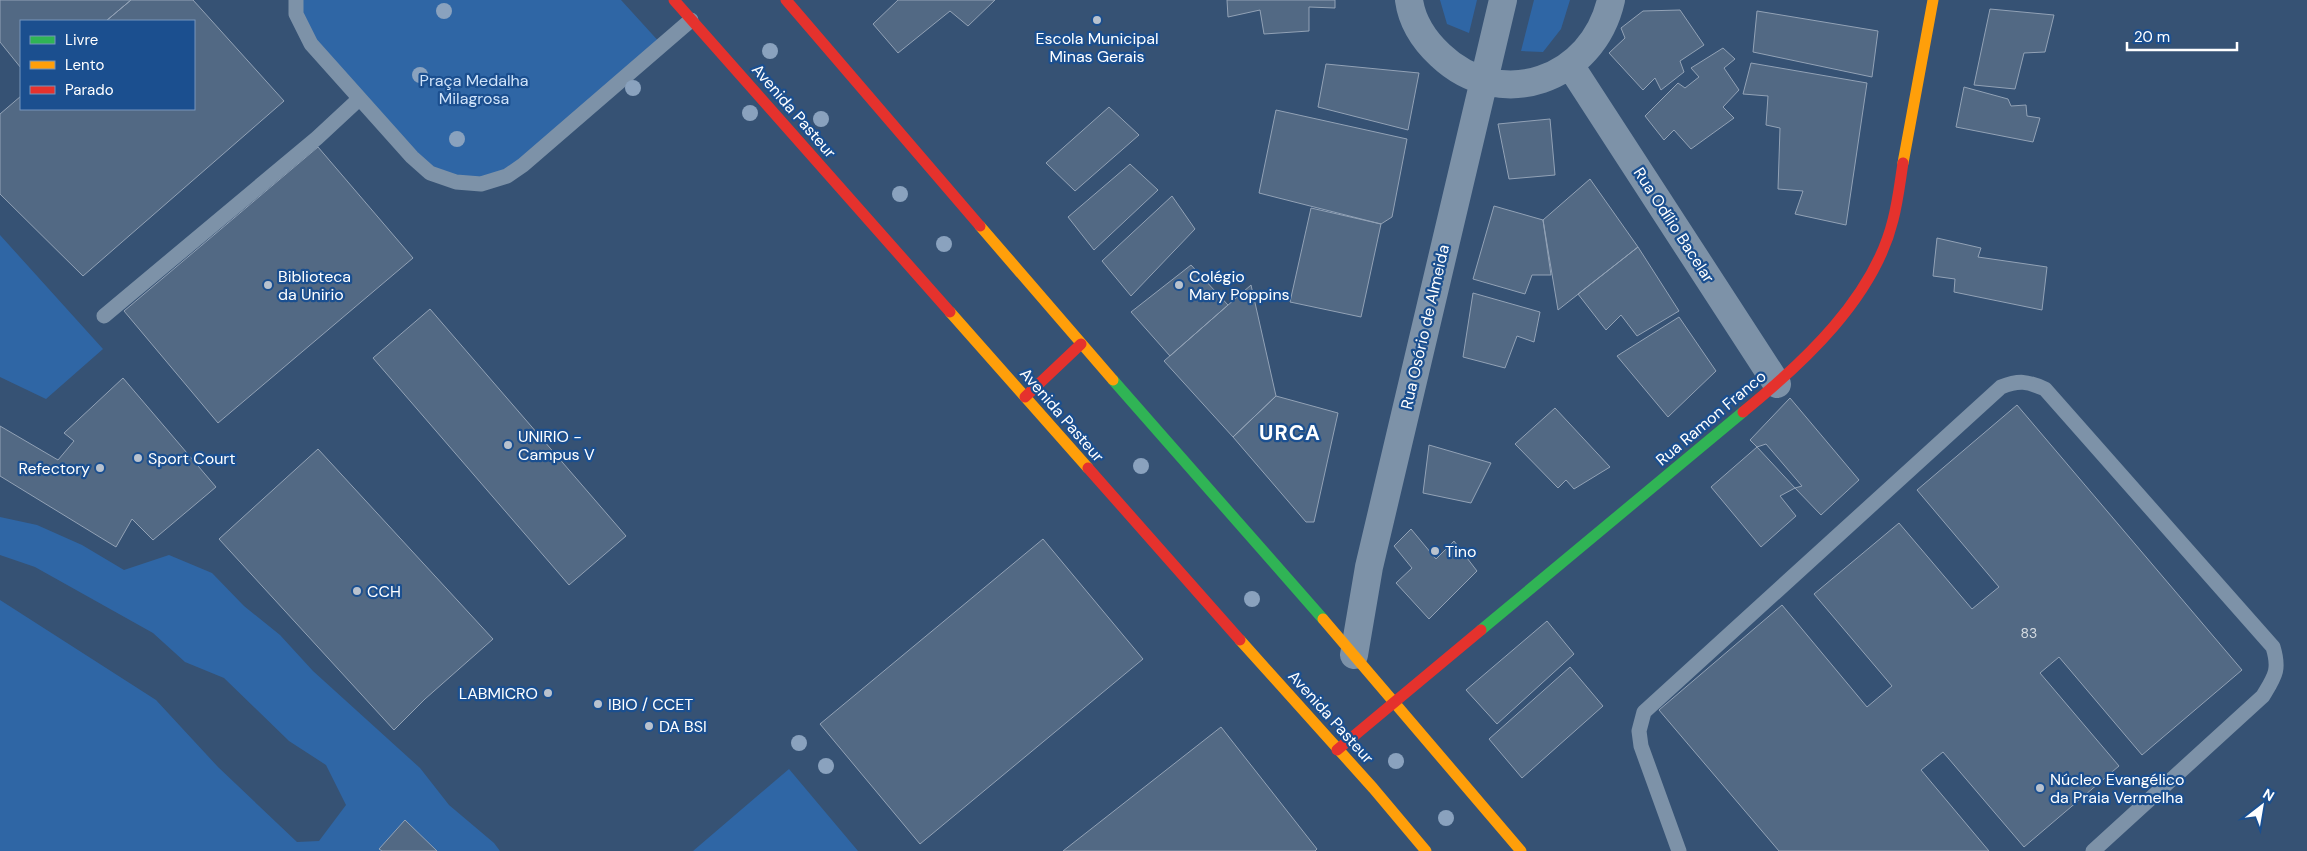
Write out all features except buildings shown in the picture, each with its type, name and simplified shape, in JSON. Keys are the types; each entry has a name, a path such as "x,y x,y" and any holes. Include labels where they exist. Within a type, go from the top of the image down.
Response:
{"street":[{"name":"Avenida Pasteur","path":"674,0 1337,750 1373,788 1426,851"},
{"path":"786,0 868,92 1081,344 1430,741 1521,851"},
{"path":"1408,0 1411,13 1427,43 1452,67 1484,81 1506,85 1529,83 1550,76 1570,65 1592,45 1607,19 1611,0"},
{"name":"Rua Osório de Almeida","path":"1354,655 1369,567 1503,0"},
{"name":"Rua Ramon Franco","path":"1337,750 1777,384 1847,311 1874,271 1893,220 1933,0"},
{"name":"Rua Odílio Bacelar","path":"1570,65 1777,384"},
{"path":"1025,397 1081,344"}],"lane":[{"path":"296,0 296,14 311,44 412,157 430,173 456,182 481,184 507,176 523,165 691,20"},
{"path":"104,316 317,138 359,99"},
{"path":"1679,851 1641,746 1640,731 1644,712 2001,387 2012,383 2029,382 2045,390 2136,492 2273,647 2278,663 2272,680 2263,696 2093,851"}],"green space":[{"name":"Praça Medalha Milagrosa","path":"301,0 621,0 662,45 523,165 481,184 430,173 359,99 296,14"},
{"path":"1440,0 1477,0 1469,33 1447,24"},
{"path":"1534,0 1570,0 1561,29 1543,52 1521,51"},
{"path":"0,235 103,349 46,399 0,377"},
{"path":"0,517 37,525 82,545 124,570 169,555 212,573 244,606 280,635 313,671 420,768 449,805 494,843 500,851 0,851 0,600 156,700 218,767 297,842 319,841 346,805 326,765 289,741 224,678 185,662 153,633 35,567 0,555"},
{"path":"789,769 858,851 693,851"}],"traffic: fast":[{"path":"1113,380 1323,619"},
{"path":"1481,630 1743,412"}],"traffic: slow":[{"path":"1903,163 1933,0"},
{"path":"980,226 1113,380"},
{"path":"950,312 1088,468"},
{"path":"1323,619 1521,851"},
{"path":"1240,640 1373,788 1426,851"}],"traffic: jam":[{"path":"674,0 950,312"},
{"path":"786,0 980,226"},
{"path":"1743,412 1812,350 1853,302 1870,276 1884,249 1893,220 1903,163"},
{"path":"1025,397 1081,344"},
{"path":"1088,468 1240,640"},
{"path":"1337,750 1481,630"}],"place":[{"name":"Escola Municipal Minas Gerais","path":"1097,20"},
{"name":"Biblioteca da Unirio","path":"268,285"},
{"name":"Colégio Mary Poppins","path":"1179,285"},
{"name":"UNIRIO - Campus V","path":"508,445"},
{"name":"Sport Court","path":"138,458"},
{"name":"Refectory","path":"100,468"},
{"name":"Tino","path":"1435,551"},
{"name":"CCH","path":"357,591"},
{"name":"LABMICRO","path":"548,693"},
{"name":"IBIO / CCET","path":"598,704"},
{"name":"DA BSI","path":"649,726"},
{"name":"Núcleo Evangélico da Praia Vermelha","path":"2040,788"}],"district":[{"name":"URCA","path":"1290,433"}]}
